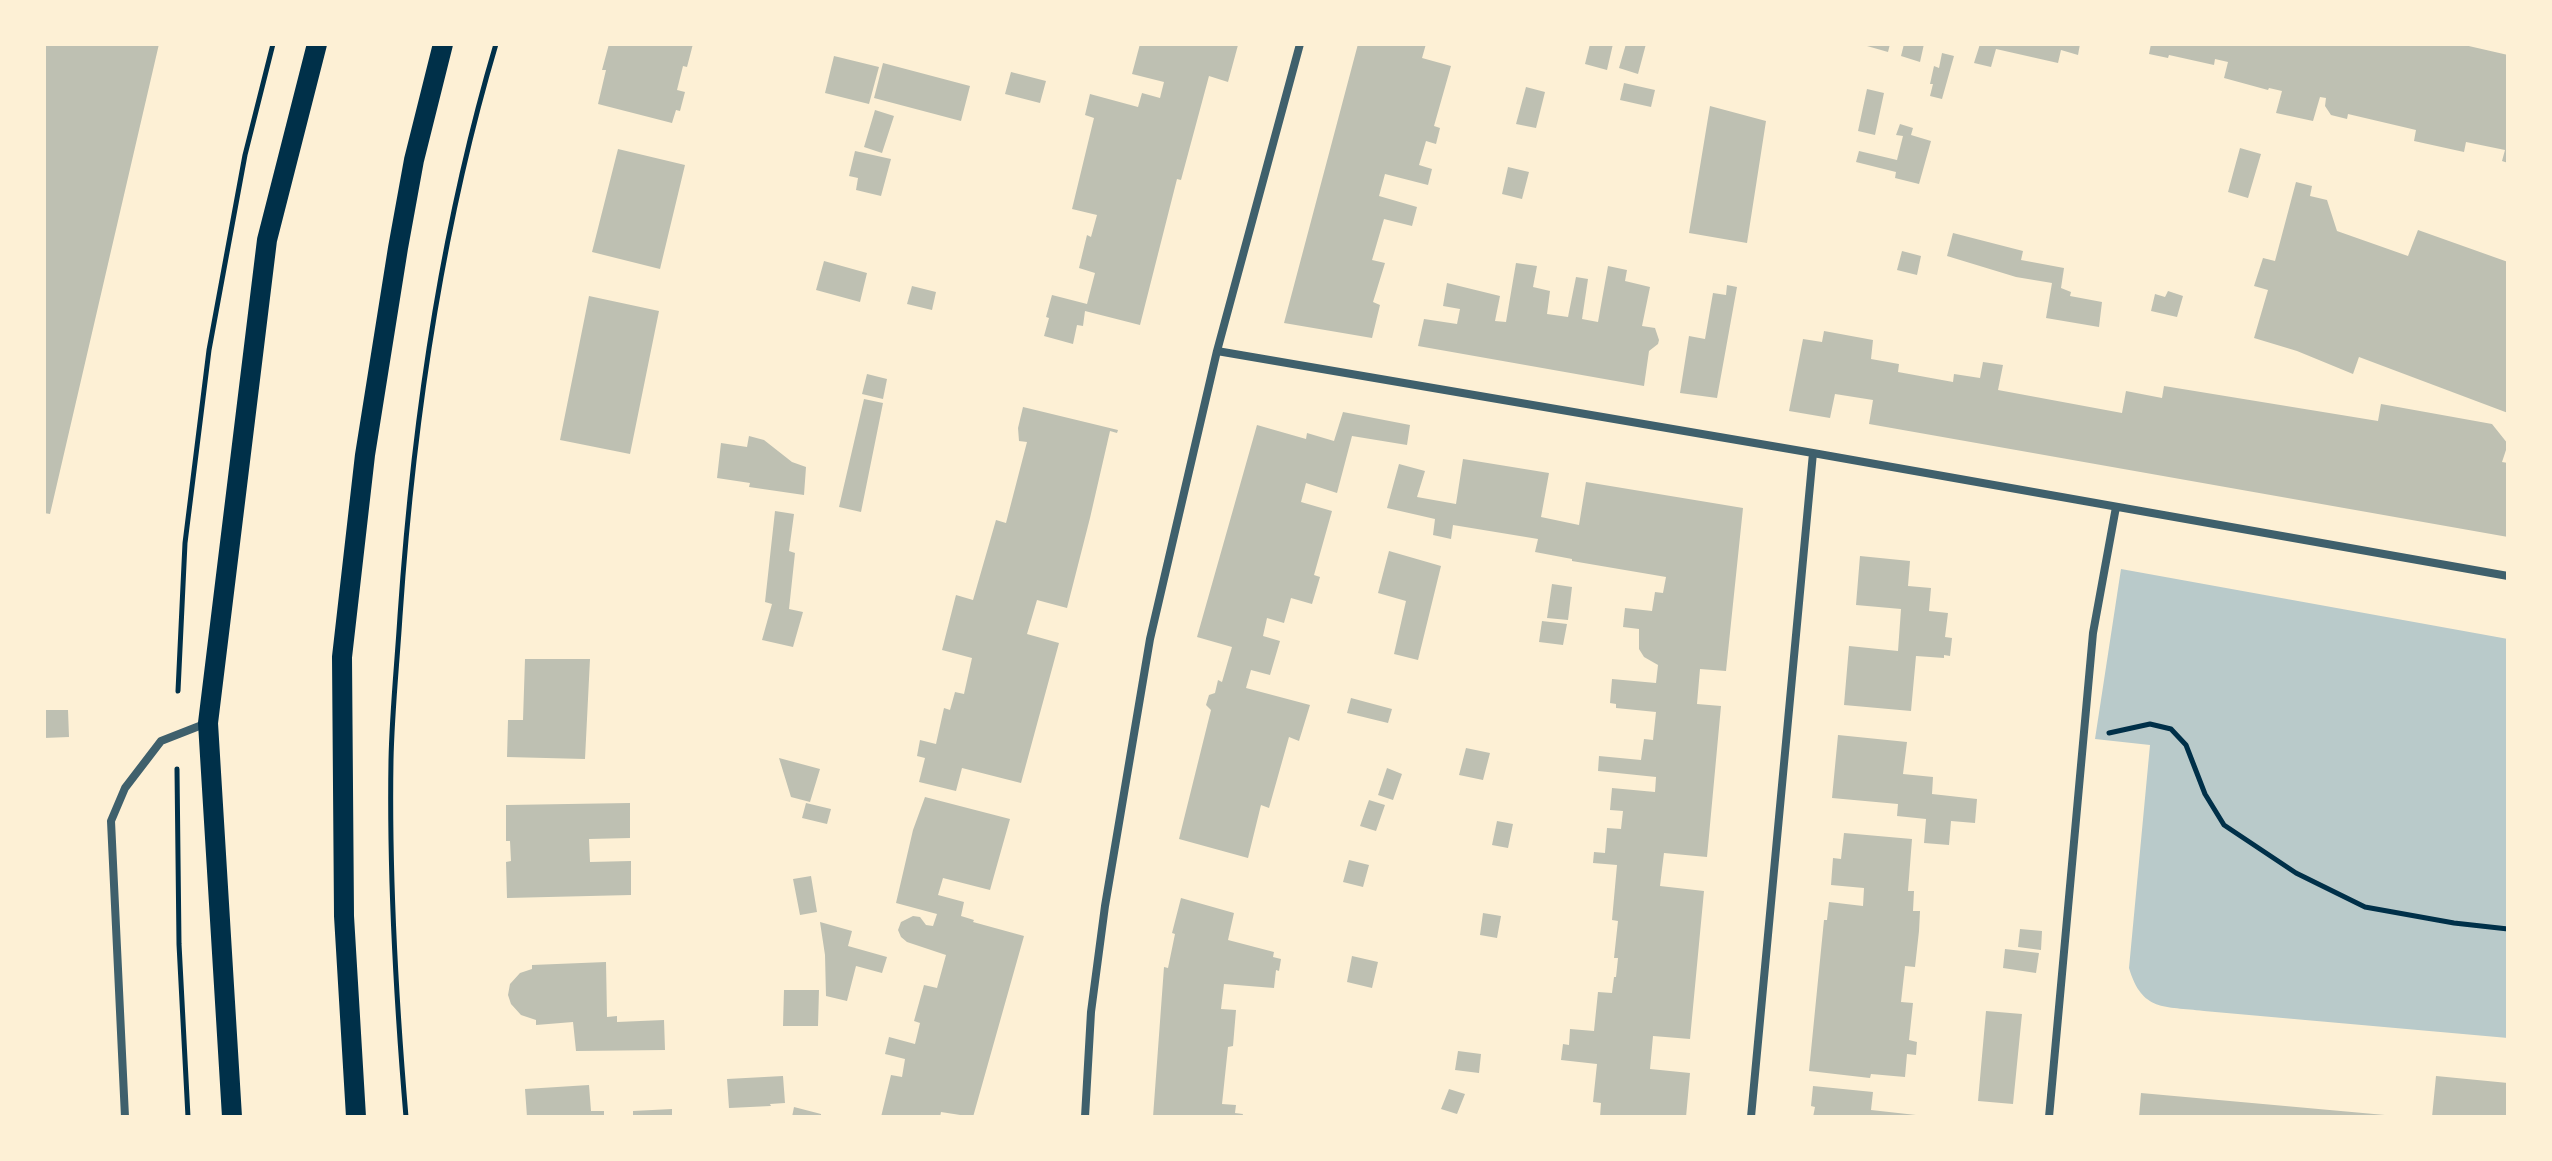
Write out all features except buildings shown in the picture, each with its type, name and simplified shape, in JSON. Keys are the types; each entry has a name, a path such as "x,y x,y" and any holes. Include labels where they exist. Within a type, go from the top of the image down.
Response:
{"main road":[{"path":"232,1117 208,723 267,240 317,44"},
{"path":"356,1117 344,916 342,657 365,455 398,248 414,160 443,44"}],"street":[{"path":"1085,1117 1091,1012 1099,951 1150,639 1217,351 1300,44"},
{"path":"1217,351 2508,576"},
{"path":"1751,1117 1813,453"},
{"path":"2049,1117 2093,633 2116,507"},
{"path":"125,1117 111,821 125,788 161,741 208,723"}],"path":[{"path":"406,1117 394,929 391,809 394,677 405,542 434,322 458,199 496,44"},
{"path":"2085,727 2109,733 2150,724 2171,729 2186,745 2205,794 2224,825 2296,873 2365,907 2508,929"}],"shaded area":[{"path":"2121,569 2508,639 2508,1038 2166,1007 2148,1000 2141,993 2129,968 2150,745 2095,739"}]}
